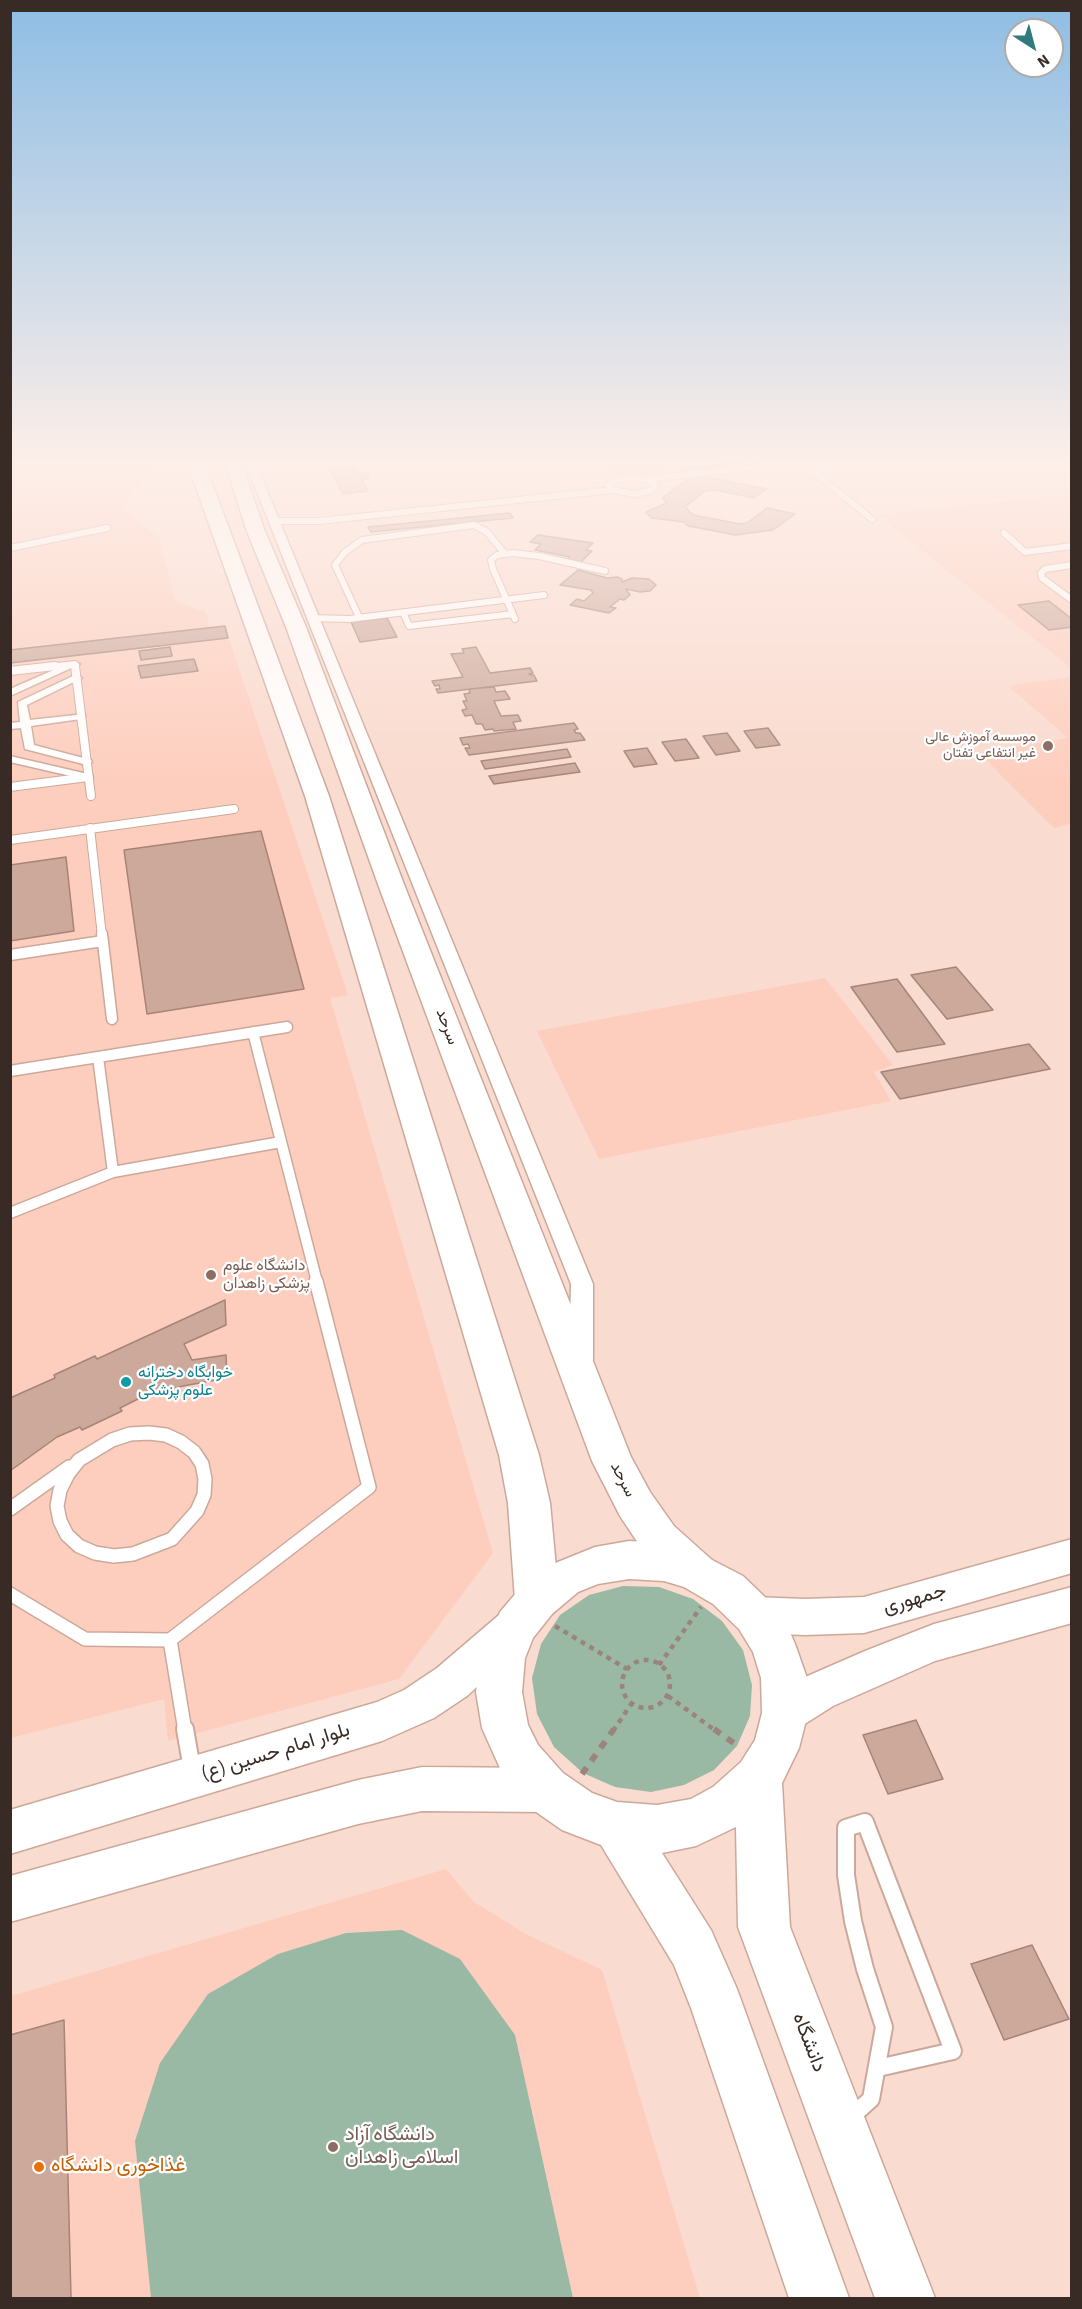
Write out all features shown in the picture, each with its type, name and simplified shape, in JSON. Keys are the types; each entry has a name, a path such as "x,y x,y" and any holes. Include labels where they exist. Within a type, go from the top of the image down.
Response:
{"main road":[{"path":"233,567 317,796 519,1455 529,1503 535,1617"},
{"name":"سرحد","path":"271,567 296,627 392,887 612,1461 635,1504 659,1539 754,1615 773,1644 784,1678 785,1713 776,1748 762,1771"},
{"name":"جمهوری","path":"754,1615 805,1617 864,1615 1071,1557"},
{"path":"709,1579 664,1562 629,1560 595,1566 563,1579 503,1658 499,1692 505,1728 521,1761 555,1796 579,1813 617,1826 657,1829 696,1822 730,1804 762,1771"},
{"path":"785,1713 818,1692 923,1647 1071,1605"},
{"name":"بلوار امام حسین (ع)","path":"10,1832 382,1721 419,1704 452,1682 535,1617"},
{"name":"دانشگاه","path":"762,1771 764,1927 905,2298"},
{"path":"10,1899 358,1802 422,1790 555,1796"},
{"path":"617,1826 693,1948 718,2008 819,2298"}],"street":[{"path":"292,567 582,1284 580,1374"},
{"path":"10,693 75,663"},
{"path":"77,678 22,704 29,747 87,762"},
{"path":"10,726 81,716"},
{"path":"10,759 88,777"}],"lane":[{"path":"336,567 359,617"},
{"path":"403,612 409,626 514,617 493,567"},
{"path":"586,567 605,571"},
{"path":"1060,567 1045,569 1041,573 1042,578 1068,594 1071,600"},
{"path":"313,618 359,617 544,595"},
{"path":"10,671 75,663 91,796"},
{"path":"10,787 88,777"},
{"path":"10,840 234,808"},
{"path":"90,828 112,1018"},
{"path":"10,955 103,941"},
{"path":"10,1071 287,1027"},
{"path":"10,1594 85,1639 170,1640 369,1487 253,1032"},
{"path":"98,1057 113,1172"},
{"path":"10,1214 113,1172 281,1142"},
{"path":"10,1509 79,1460 112,1440 140,1434 166,1435 188,1447 202,1464 205,1479 204,1495 197,1511 172,1539 134,1554 114,1556 95,1553 79,1546 67,1535 60,1521 57,1506 60,1490 68,1474 79,1460"},
{"path":"170,1640 194,1778"},
{"path":"840,2127 871,2099 884,2026 860,1950 846,1875 846,1828 865,1822 953,2051 878,2068"}],"path":[{"path":"659,1665 702,1605 709,1579"},
{"path":"535,1617 627,1669"},
{"path":"640,1661 659,1665 671,1681 668,1696 663,1702 648,1708 632,1703 622,1690 622,1675 640,1661"},
{"path":"668,1696 737,1746 762,1771"},
{"path":"555,1796 632,1703"}],"shaded area":[{"name":"دانشگاه علوم پزشکی زاهدان","path":"11,567 166,567 175,601 206,612 210,627 225,626 348,995 330,998 493,1553 399,1679 168,1741 164,1699 11,1738"},
{"path":"943,567 1071,567 1071,668"},
{"name":"موسسه آموزش عالی غیر انتفاعی تفتان","path":"1071,677 1071,824 1054,828 979,753 1068,738 1008,686"},
{"path":"825,978 893,1065 874,1072 891,1101 599,1159 537,1031"},
{"name":"دانشگاه آزاد اسلامی زاهدان","path":"446,1869 474,1902 526,1934 602,1970 700,2298 11,2298 11,1996"}],"green space":[{"path":"623,1586 659,1587 693,1599 722,1621 743,1650 752,1685 750,1716 737,1746 714,1770 684,1785 651,1792 615,1787 583,1773 554,1747 537,1714 532,1678 541,1644 560,1615 589,1595"},
{"path":"402,1930 460,1959 515,2035 573,2298 151,2298 135,2141 160,2063 208,1994 278,1954 346,1933"}],"building":[{"path":"578,570 607,578 617,577 622,579 622,582 632,578 649,579 656,585 650,591 640,592 626,589 630,595 610,607 616,608 609,613 570,605 577,599 584,601 593,593 591,590 560,585"},
{"path":"1049,601 1072,619 1072,627 1049,630 1018,605"},
{"path":"387,618 397,637 360,642 351,622"},
{"path":"225,626 228,638 10,663 10,650"},
{"path":"170,647 172,656 141,660 139,651"},
{"path":"476,647 490,673 530,668 533,673 529,674 534,675 537,681 438,693 436,689 440,689 439,685 435,686 432,681 463,677 451,654 464,653 462,649"},
{"path":"194,659 198,671 141,678 138,666"},
{"path":"494,687 496,692 505,691 510,699 494,701 501,716 518,715 521,721 513,722 516,729 485,730 482,724 476,724 472,715 465,716 462,710 467,709 463,701 467,701 464,694 470,693 469,689"},
{"path":"574,723 578,729 574,730 580,733 585,740 469,755 465,748 470,748 468,744 463,745 460,738"},
{"path":"768,728 780,745 756,748 744,731"},
{"path":"727,733 740,751 716,755 703,736"},
{"path":"686,739 699,758 675,761 662,742"},
{"path":"647,748 657,764 634,767 624,751"},
{"path":"567,749 571,757 485,769 481,761"},
{"path":"575,763 580,772 494,784 489,776"},
{"path":"261,831 304,989 147,1014 124,850"},
{"path":"66,857 74,931 10,941 10,865"},
{"path":"956,967 993,1010 947,1019 911,975"},
{"path":"897,979 945,1044 897,1052 851,987"},
{"path":"1029,1044 1050,1069 900,1099 881,1072"},
{"name":"خوابگاه دخترانه علوم پزشکی","path":"225,1300 226,1325 184,1344 192,1360 226,1355 227,1378 183,1386 140,1398 120,1408 122,1411 82,1430 80,1427 57,1437 10,1471 10,1398 55,1378 54,1375 95,1356 97,1359"},
{"path":"916,1720 943,1779 888,1794 863,1735"},
{"path":"1032,1945 1069,2019 1004,2040 971,1964"},
{"name":"غذاخوری دانشگاه","path":"64,2020 71,2298 10,2298 10,2035"}],"place":[{"name":"موسسه آموزش عالی غیر انتفاعی تفتان","path":"1048,746"},
{"name":"دانشگاه علوم پزشکی زاهدان","path":"211,1275"},
{"name":"خوابگاه دخترانه علوم پزشکی","path":"126,1382"},
{"name":"دانشگاه آزاد اسلامی زاهدان","path":"333,2147"},
{"name":"غذاخوری دانشگاه","path":"39,2167"}]}
